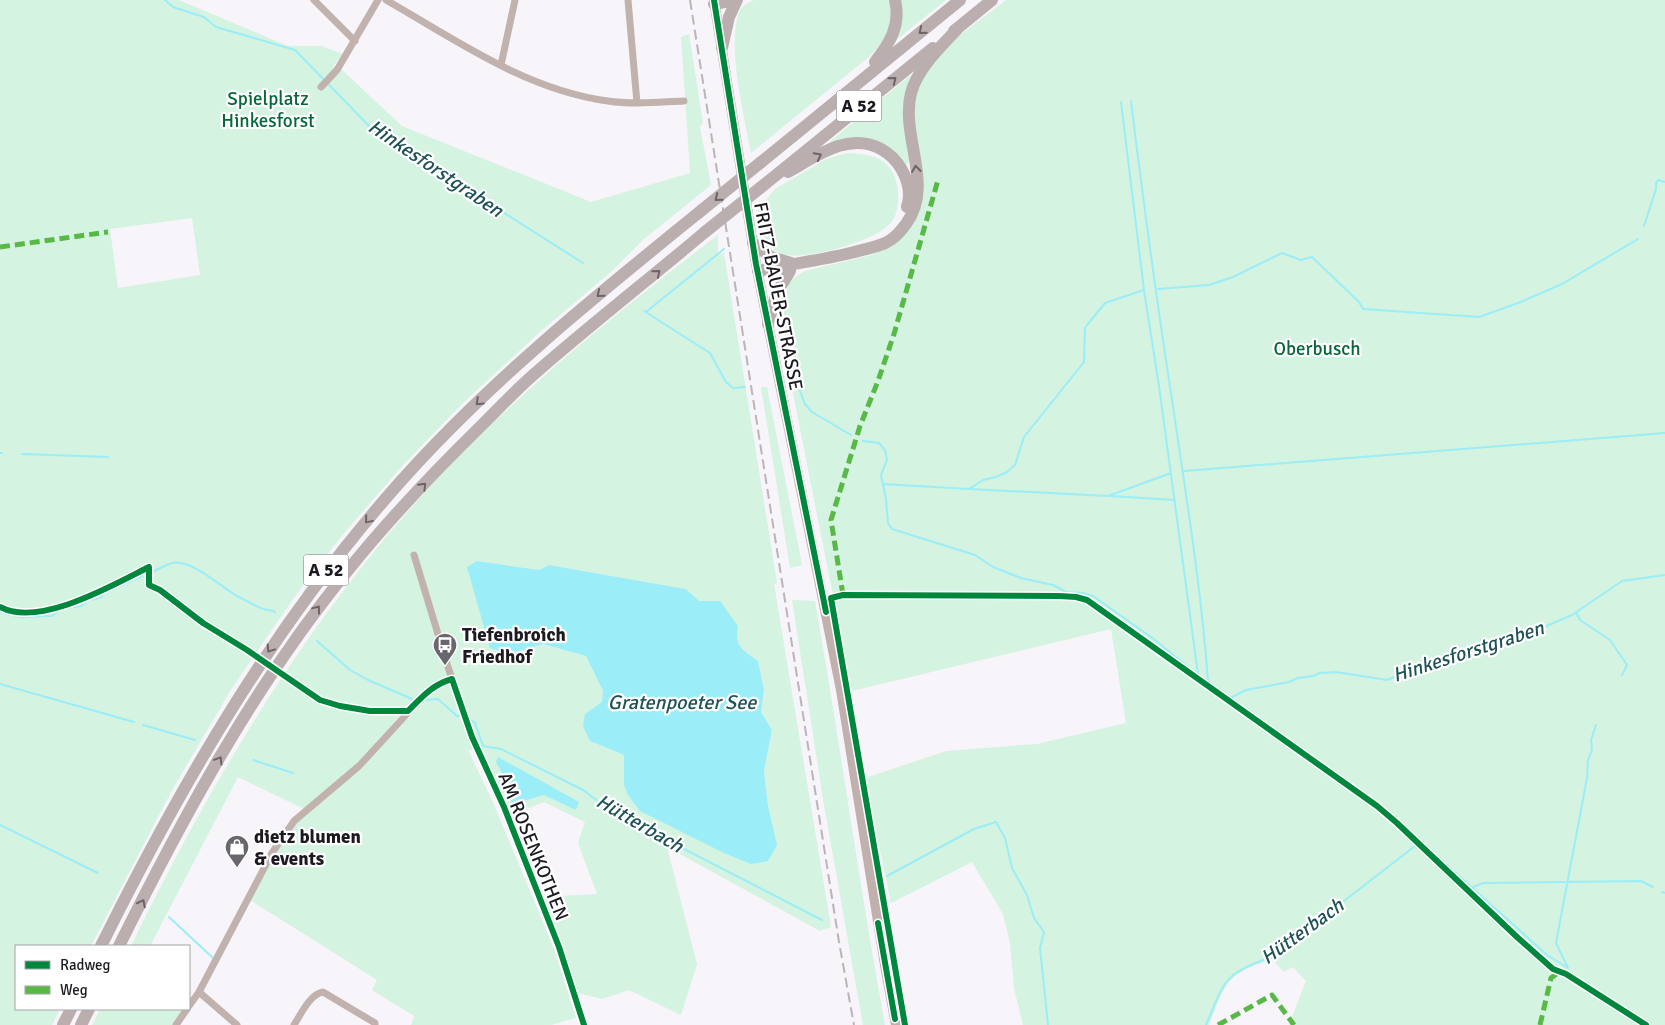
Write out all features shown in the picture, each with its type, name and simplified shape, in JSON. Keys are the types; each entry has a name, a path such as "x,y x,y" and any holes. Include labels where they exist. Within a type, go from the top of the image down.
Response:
{"highway":[{"path":"714,2 736,0 729,17 722,48"},
{"path":"859,82 884,50 897,25 898,12 895,0"},
{"name":"A 52","path":"102,945 152,846 230,710 271,647 336,557 401,481 498,383 572,317 960,0"},
{"name":"A 52","path":"121,945 166,855 208,779 283,656 346,572 409,500 531,377 705,232 992,0"},
{"path":"758,275 871,248 888,242 900,232 911,218 916,205 918,187 917,169 910,132 909,111 911,94 916,80 926,64 960,26"},
{"path":"760,188 834,147 861,143 875,145 888,152 899,164 906,178 909,191 908,203 904,216 895,228 871,248"},
{"path":"753,243 771,257 791,267"},
{"path":"768,324 779,286 791,267"},
{"path":"63,1025 70,1010"},
{"path":"81,1025 88,1010"}],"main road":[{"name":"FRITZ-BAUER-STRASSE","path":"714,2 758,275 841,690 884,965 896,1025"}],"street":[{"path":"314,0 355,41"},
{"path":"321,87 337,70 378,0"},
{"path":"386,0 533,81 567,92 609,102 684,101"},
{"path":"501,65 515,0"},
{"path":"628,0 637,103"},
{"name":"AM ROSENKOTHEN","path":"414,555 472,737 504,807 558,947 584,1025"},
{"path":"190,1005 199,992 272,853 294,822 358,766 427,692 438,684 452,679"},
{"path":"199,992 237,1025"},
{"path":"294,1025 316,993 323,992 376,1025"},
{"path":"176,1025 187,1010"}],"green space":[{"name":"Spielplatz Hinkesforst","path":"0,0 179,0 288,46 321,46 343,54 333,66 342,70 402,126 591,202 690,173 681,37 689,34 703,123 700,127 711,185 644,239 612,271 541,331 463,403 403,465 345,532 298,592 232,688 171,792 92,945 15,945 15,1010 60,1010 52,1025 0,1025","holes":["192,218 200,275 118,288 110,229"]},
{"path":"754,0 889,0 892,16 886,36 871,55 751,153 738,84 735,30 740,10"},
{"path":"900,0 946,0 890,45"},
{"name":"Oberbusch","path":"1006,0 1665,0 1665,1025 1289,1025 1306,981 1293,967 1284,972 1274,961 1249,967 1233,978 1223,991 1209,1025 1023,1025 1014,988 1010,943 1003,914 972,862 891,903 865,778 946,751 1037,744 1126,723 1111,629 852,691 788,368 782,324 788,283 805,271 872,255 888,246 913,222 914,115 919,84 926,71 946,48"},
{"path":"918,69 909,87 912,160 904,166 894,154 876,141 857,140 821,149"},
{"path":"847,153 875,157 888,166 893,173 898,192 897,209 894,218 887,226 875,234 844,247 796,256 785,255 771,248 763,235 758,209 775,189 826,159"},
{"path":"718,235 718,255 724,253 777,583 774,584 831,927 820,931 667,847 697,964 681,1015 629,990 602,999 578,993 543,897 597,894 578,843 585,822 544,802 511,815 484,751 468,750 492,800 554,949 576,1018 551,1025 411,1025 414,1016 372,990 377,980 250,900 275,855 296,823 360,768 417,709 410,704 357,764 306,810 238,777 151,945 132,945 190,830 256,718 291,664 368,559 410,509 481,434 557,364","holes":["477,561 539,570 549,565 686,589 736,637 741,649 758,661 764,690 761,712 772,730 764,771 768,806 624,785 624,755 590,741 585,714 602,703 603,691 586,656 543,644 510,654"]},
{"path":"761,387 767,387 802,565 790,568"},
{"path":"792,600 815,601 885,1025 863,1025 824,805"},
{"path":"100,1010 186,1010 176,1025 92,1025"}],"water":[{"name":"Gratenpoeter See","path":"477,561 539,570 549,565 686,589 699,601 720,601 738,626 737,638 740,647 758,661 764,690 761,712 772,730 764,771 768,806 777,845 768,861 751,864 724,853 640,811 628,795 624,785 624,755 590,741 583,726 585,714 602,702 603,691 586,656 543,644 510,654 490,648 467,567"},
{"path":"498,757 579,802 576,810 544,795 512,804 505,778 496,762"}],"waterway":[{"name":"Hinkesforstgraben","path":"165,0 173,7 204,17 216,27 295,50 372,129 583,263"},
{"path":"1131,101 1155,284 1197,573 1208,681 1230,698 1246,690 1289,682 1320,673 1336,672 1387,680 1407,672 1422,670 1535,631 1572,615 1622,581 1665,575"},
{"path":"1121,102 1144,290 1198,674"},
{"path":"1644,226 1656,189 1656,183 1658,180 1665,182"},
{"path":"1158,289 1209,285 1233,277 1282,253 1301,260 1312,257 1359,302 1363,309 1479,317 1521,302 1562,284 1638,239"},
{"path":"646,312 724,249"},
{"path":"883,484 969,489 983,480 1007,472 1015,465 1024,437 1084,362 1085,328 1087,325 1105,303 1144,290"},
{"name":"Hinkesforstgraben","path":"644,311 710,353 726,382 733,388 745,387"},
{"name":"Hinkesforstgraben","path":"796,381 805,404 812,412 851,435"},
{"path":"1184,471 1665,433"},
{"name":"Hinkesforstgraben","path":"863,441 879,443 885,450 887,460 881,475 888,523 892,529 975,555 993,567 1021,578 1053,585 1066,592 1083,593 1093,596 1155,640 1188,667"},
{"path":"22,454 108,457"},
{"path":"970,489 1108,496 1171,473"},
{"path":"1110,496 1175,500"},
{"name":"Hütterbach","path":"151,572 172,563 188,565 237,596 263,609 275,612"},
{"name":"Hütterbach","path":"0,612 20,617 52,616 61,609 81,606 87,601 101,597 105,593 142,576"},
{"path":"1576,612 1580,620 1610,640 1627,665 1622,675"},
{"name":"Hütterbach","path":"317,641 350,670 412,699"},
{"path":"0,684 134,722"},
{"name":"Hütterbach","path":"426,700 438,699 459,716"},
{"name":"Hütterbach","path":"471,720 475,723 483,746 501,749 585,791 616,814 822,920"},
{"path":"143,725 195,740"},
{"path":"1568,968 1556,943 1587,778 1588,760 1592,750 1591,740 1596,725"},
{"path":"253,760 293,773"},
{"name":"Hütterbach","path":"887,876 974,829 996,822 1005,838 1012,868 1027,895 1034,918 1044,932 1040,948 1048,1025"},
{"path":"0,825 98,873"},
{"name":"Hütterbach","path":"1206,1025 1220,993 1235,973 1273,956 1415,846"},
{"path":"1430,850 1547,955 1568,968"},
{"path":"1471,888 1483,883 1641,881 1653,887"},
{"path":"169,917 213,958"}],"railway":[{"path":"690,0 839,942 854,1025"}],"marked path":[{"path":"843,595 831,520 860,426 894,334 938,180"},
{"path":"0,247 108,232"},
{"path":"1540,1025 1551,978 1559,972"},
{"path":"1218,1025 1272,995 1294,1025"}],"cycle path":[{"path":"714,0 756,264 826,612"},
{"path":"0,607 16,612 35,612 55,608 76,602 149,567 149,585 160,590 203,623 247,650 320,700 340,706 370,711 408,711 433,688 452,679 472,737 504,807 559,947 584,1025"},
{"path":"905,1025 831,598 843,595 1059,596 1087,600 1377,806 1553,969 1566,974 1646,1025"},
{"path":"878,923 895,1019"}],"place":[{"name":"Tiefenbroich Friedhof","path":"445,666"},
{"name":"dietz blumen & events","path":"237,868"}]}
